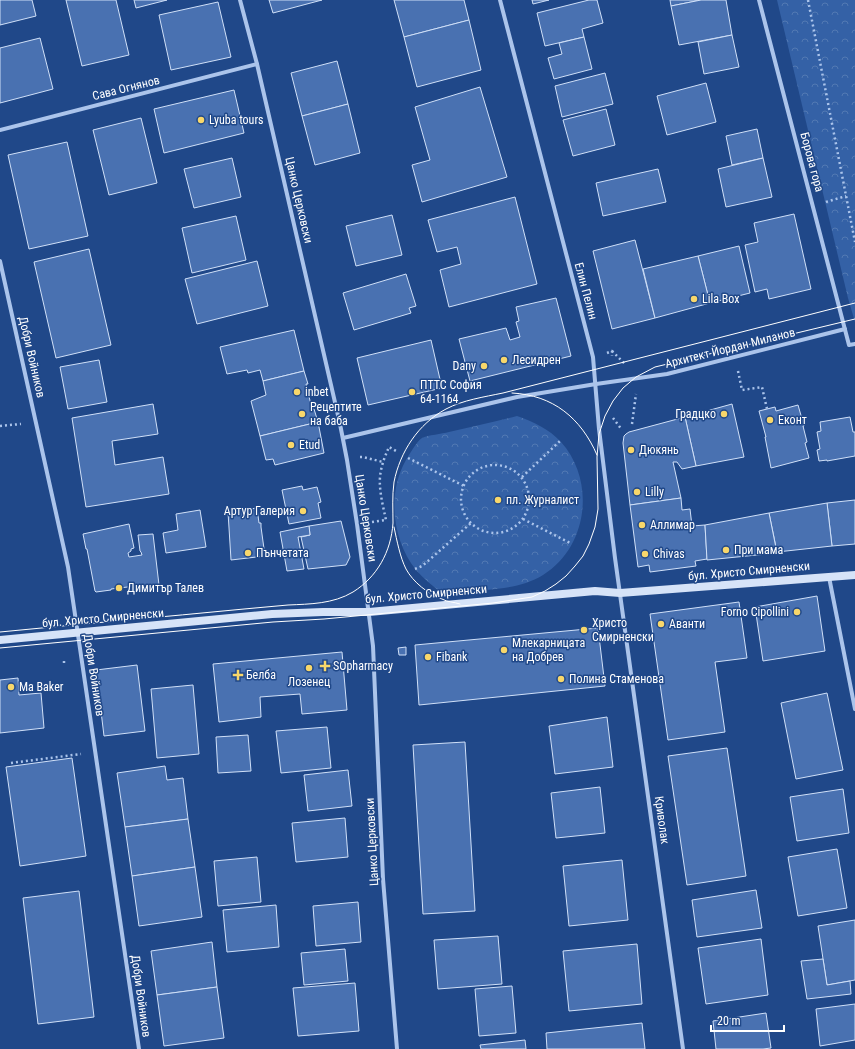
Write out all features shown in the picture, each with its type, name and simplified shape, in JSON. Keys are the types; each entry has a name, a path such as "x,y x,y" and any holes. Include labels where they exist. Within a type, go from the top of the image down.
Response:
{"street":[{"name":"Цанко Церковски","path":"240,0 257,64 343,438 358,530 373,646 383,879 397,1049"},
{"name":"Елин Пелин","path":"500,0 593,357 599,429 620,593"},
{"name":"Борова гора","path":"759,0 845,329"},
{"name":"Сава Огнянов","path":"0,130 257,64"},
{"name":"Добри Войников","path":"0,261 68,567 139,1049"},
{"name":"Архитект Йордан Миланов","path":"596,384 667,374 845,329"},
{"path":"845,329 849,345 855,344"},
{"path":"343,438 517,397 596,384"},
{"name":"бул. Христо Смирненски","path":"0,640 272,614 369,612 595,591 620,593 855,575"},
{"path":"829,576 855,709"},
{"name":"Криволак","path":"620,593 683,1049"}],"path":[{"path":"808,0 855,242"},
{"path":"813,206 846,196"},
{"path":"607,353 612,351 612,356"},
{"path":"735,357 742,390 762,387 767,409"},
{"path":"632,424 638,378"},
{"path":"613,418 622,430 616,428"},
{"path":"0,426 36,422"},
{"path":"522,477 560,441"},
{"path":"370,522 386,520 381,496 380,478 383,462 389,446 398,452"},
{"path":"363,457 383,462"},
{"path":"408,458 464,486"},
{"path":"490,465 502,465 513,470 522,477 528,487 530,498 528,509 523,519 515,528 492,534 481,530 471,523 465,515 461,496 464,486 470,476 479,469 490,465"},
{"path":"523,519 572,544"},
{"path":"415,569 422,566 471,523"},
{"path":"11,763 80,754"}],"green space":[{"path":"777,0 855,0 855,322 848,298"},
{"path":"517,416 535,423 551,433 561,442 572,458 579,475 583,494 582,513 578,531 570,548 558,563 536,579 508,587 443,594 416,570 408,558 397,531 394,501 400,473 413,448 422,438"}],"building":[{"path":"0,0 32,0 36,16 0,25"},
{"path":"66,0 116,0 129,55 82,66"},
{"path":"134,0 167,0 136,8"},
{"path":"269,0 322,0 273,13"},
{"path":"394,0 464,0 469,20 404,37"},
{"path":"532,0 549,0 533,4"},
{"path":"589,0 597,0 603,23 582,29 584,37 545,46 537,13"},
{"path":"670,0 701,0 671,6"},
{"path":"701,0 726,0 732,35 679,45 671,6"},
{"path":"218,2 231,57 171,70 159,15"},
{"path":"469,20 481,70 417,87 404,37"},
{"path":"732,35 739,67 704,74 698,42"},
{"path":"584,37 592,69 554,79 548,58 562,54 559,43"},
{"path":"40,38 53,89 0,103 0,48"},
{"path":"337,61 348,104 302,116 291,73"},
{"path":"605,73 613,104 562,117 555,86"},
{"path":"706,83 716,122 667,135 657,96"},
{"path":"480,87 507,177 422,202 412,165 430,160 415,107"},
{"path":"234,90 244,133 164,153 154,109"},
{"path":"348,104 360,153 315,165 302,116"},
{"path":"606,109 615,145 573,156 563,120"},
{"path":"141,118 157,183 109,195 93,130"},
{"path":"757,129 763,158 732,165 726,136"},
{"path":"67,142 88,236 29,249 8,155"},
{"path":"232,158 241,197 194,208 184,169"},
{"path":"763,158 772,197 726,207 718,169"},
{"path":"658,169 666,202 603,216 596,183"},
{"path":"515,197 537,284 449,307 440,270 461,264 457,247 437,252 428,220"},
{"path":"794,214 811,289 769,299 767,289 755,292 745,245 758,242 754,223"},
{"path":"392,215 402,255 356,266 346,226"},
{"path":"236,216 246,260 192,273 182,228"},
{"path":"635,240 655,318 612,329 593,251"},
{"path":"739,246 750,293 710,303 698,256"},
{"path":"89,249 111,345 56,358 34,262"},
{"path":"698,256 710,303 655,318 643,269"},
{"path":"257,261 268,306 197,324 185,279"},
{"path":"406,274 416,306 409,308 411,313 354,330 343,293"},
{"path":"556,298 571,356 470,381 459,339 506,328 510,340 520,337 516,322 519,321 516,307"},
{"path":"294,330 304,371 263,381 260,370 248,373 247,370 227,374 220,347"},
{"path":"431,340 442,388 368,405 357,358"},
{"path":"99,360 107,402 68,409 60,367"},
{"path":"304,371 308,384 306,384 312,409 314,409 318,422 260,436 251,401 266,395 263,381"},
{"path":"153,404 158,434 112,441 115,465 163,457 169,494 86,507 72,418"},
{"path":"732,404 744,457 696,466 685,417"},
{"path":"798,405 804,426 807,442 805,443 809,458 771,468 766,437 759,411 775,407 776,411"},
{"path":"685,417 696,466 682,469 677,462 673,462 681,498 630,505 623,443 624,436 629,432"},
{"path":"850,417 853,432 855,432 855,456 819,461 817,450 820,449 817,432 821,431 820,422"},
{"path":"318,422 324,453 275,465 273,459 266,460 260,436"},
{"name":"Артур Галерия","path":"302,486 303,490 317,487 321,502 318,503 321,518 289,524 282,490"},
{"path":"681,498 682,510 690,509 692,526 705,525 707,559 695,561 696,566 650,572 649,565 638,567 630,505"},
{"path":"855,500 855,544 832,546 827,503"},
{"path":"827,503 832,546 777,552 769,513"},
{"path":"257,508 259,523 261,523 265,556 231,560 228,512"},
{"path":"200,510 206,547 166,553 163,533 178,530 176,514"},
{"path":"769,513 777,553 707,560 705,525"},
{"path":"341,521 350,557 346,565 308,569 301,537 310,535 309,526"},
{"path":"129,524 134,548 128,553 129,557 142,555 138,535 153,534 159,585 143,587 144,585 96,592 83,534"},
{"path":"309,526 310,535 298,537 304,569 287,571 280,532"},
{"path":"817,596 825,651 763,661 755,607"},
{"path":"739,602 747,658 715,662 725,732 668,740 650,614"},
{"path":"598,628 605,686 419,705 415,645"},
{"path":"406,647 406,655 399,655 398,648"},
{"path":"342,652 347,710 302,714 300,694 260,697 261,717 219,722 213,664"},
{"path":"137,665 145,731 104,736 96,670"},
{"path":"18,678 19,695 41,693 44,728 0,733 0,680"},
{"path":"193,685 199,754 157,758 151,689"},
{"path":"827,693 843,770 796,779 781,703"},
{"path":"607,717 613,767 555,774 549,726"},
{"path":"327,727 331,768 281,773 276,731"},
{"path":"248,735 251,771 218,773 216,737"},
{"path":"465,742 475,911 423,914 413,745"},
{"path":"727,748 746,876 687,885 668,756"},
{"path":"72,758 86,856 20,866 6,767"},
{"path":"165,766 167,780 183,778 188,819 125,827 117,773"},
{"path":"348,770 352,806 308,811 304,775"},
{"path":"600,787 605,833 556,838 551,793"},
{"path":"843,789 849,833 797,841 790,797"},
{"path":"345,818 348,857 296,862 292,823"},
{"path":"188,819 195,867 132,876 125,827"},
{"path":"837,849 847,908 798,916 788,857"},
{"path":"257,857 261,902 218,906 214,861"},
{"path":"622,860 628,920 569,926 563,866"},
{"path":"195,867 202,917 139,926 132,876"},
{"path":"756,890 762,928 697,937 692,900"},
{"path":"79,891 94,1017 38,1024 23,898"},
{"path":"358,902 361,942 316,946 313,906"},
{"path":"276,905 279,947 227,952 223,910"},
{"path":"855,920 855,980 827,985 818,926"},
{"path":"498,936 502,984 438,989 434,940"},
{"path":"761,939 768,995 706,1004 698,948"},
{"path":"212,942 217,987 157,995 151,951"},
{"path":"637,944 642,1004 569,1011 563,951"},
{"path":"345,949 348,981 304,985 301,953"},
{"path":"823,959 827,985 850,981 851,994 807,999 801,961"},
{"path":"355,983 359,1031 298,1036 293,988"},
{"path":"512,986 516,1033 479,1036 475,989"},
{"path":"217,987 224,1038 164,1046 157,995"},
{"path":"855,1004 855,1040 820,1046 816,1009"},
{"path":"766,1013 771,1048 716,1049 713,1021"},
{"path":"642,1023 645,1049 547,1049 546,1033"},
{"path":"525,1040 526,1049 481,1049 480,1045"}],"tram line":[{"path":"0,632 277,606 313,604 338,599 362,586 376,571 381,563 386,554 392,534 394,482 401,460 412,440 419,431 436,415 446,409 459,403 474,399 503,393 855,303"},
{"path":"0,648 493,603 532,597 545,591 566,576 583,556 589,544 595,527 598,509 597,457 599,434 605,416 613,401 623,388 636,377 655,367 855,319"},
{"path":"512,393 540,398 564,411 583,430 597,455"},
{"path":"394,527 402,559 409,574 421,587 431,594 446,601 460,604"}],"place":[{"name":"Lyuba tours","path":"201,120"},
{"name":"Lila Box","path":"694,299"},
{"name":"Лесидрен","path":"504,360"},
{"name":"Dany","path":"484,366"},
{"name":"inbet","path":"297,392"},
{"name":"ПТТС София 64-1164","path":"412,392"},
{"name":"Рецептите на баба","path":"302,414"},
{"name":"Градцко","path":"724,414"},
{"name":"Еконт","path":"770,420"},
{"name":"Etud","path":"291,445"},
{"name":"Дюкянь","path":"631,450"},
{"name":"Lilly","path":"637,492"},
{"name":"пл. Журналист","path":"498,500"},
{"name":"Артур Галерия","path":"303,511"},
{"name":"Аллимар","path":"642,525"},
{"name":"При мама","path":"726,550"},
{"name":"Пънчетата","path":"248,553"},
{"name":"Chivas","path":"645,554"},
{"name":"Димитър Талев","path":"119,588"},
{"name":"Forno Cipollini","path":"797,612"},
{"name":"Аванти","path":"661,624"},
{"name":"Христо Смирненски","path":"584,630"},
{"name":"Млекарницата на Добрев","path":"504,650"},
{"name":"Fibank","path":"428,657"},
{"name":"SOpharmacy","path":"325,666"},
{"name":"Лозенец","path":"309,668"},
{"name":"Белба","path":"238,675"},
{"name":"Полина Стаменова","path":"561,679"},
{"name":"Ma Baker","path":"11,687"}]}
